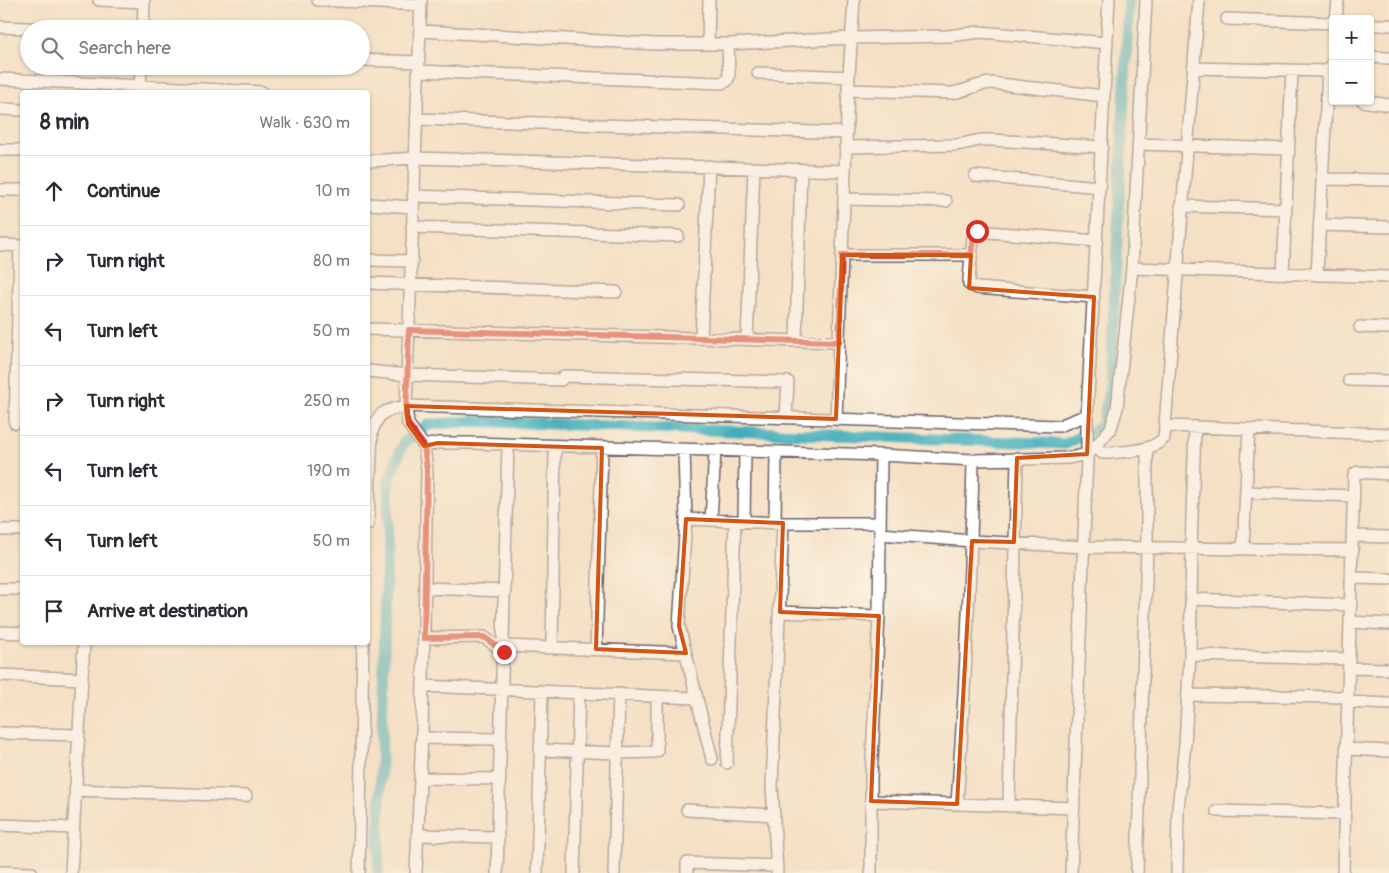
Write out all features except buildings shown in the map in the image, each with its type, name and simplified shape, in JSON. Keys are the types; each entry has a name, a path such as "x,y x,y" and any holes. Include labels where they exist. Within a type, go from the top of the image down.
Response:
{"street":[{"path":"99,0 144,1 143,20"},
{"path":"318,0 421,3 406,406 408,424 422,444 427,470 422,738 416,873"},
{"path":"708,44 709,0"},
{"path":"836,419 844,171 854,0"},
{"path":"1071,873 1084,546 1090,449 1088,417 1109,0"},
{"path":"422,444 881,455 973,460 1069,458 1090,449 1111,428 1117,408 1132,268 1146,0"},
{"path":"1090,449 1109,454 1147,448 1159,443 1164,438 1181,206 1199,0"},
{"path":"1336,15 1338,0"},
{"path":"1227,19 1329,23"},
{"path":"1374,25 1389,25"},
{"path":"0,26 20,27"},
{"path":"420,31 656,44 728,44 948,36 980,32 1107,43"},
{"path":"370,61 418,67 721,83 727,81 728,76 728,44"},
{"path":"1374,57 1389,58"},
{"path":"1193,68 1292,71 1329,67"},
{"path":"1283,274 1292,71"},
{"path":"758,73 849,78"},
{"path":"140,89 141,75"},
{"path":"0,80 181,90"},
{"path":"848,90 952,92 991,83 1104,96"},
{"path":"1374,103 1389,105"},
{"path":"1317,275 1322,179 1329,105"},
{"path":"2,109 20,110"},
{"path":"416,119 846,133"},
{"path":"845,148 957,145 980,140 1102,147"},
{"path":"1139,144 1288,149"},
{"path":"0,150 20,150"},
{"path":"370,161 416,158 844,171"},
{"path":"701,338 709,166"},
{"path":"747,339 754,168"},
{"path":"796,340 800,170"},
{"path":"974,176 1100,187"},
{"path":"1322,179 1389,180"},
{"path":"0,190 20,190"},
{"path":"844,199 946,201"},
{"path":"370,204 413,201 679,205"},
{"path":"1181,206 1286,209"},
{"path":"1320,226 1389,227"},
{"path":"412,227 678,236"},
{"path":"1094,297 977,288 969,284 973,238 977,231 1097,241"},
{"path":"0,245 20,246"},
{"path":"842,255 971,255"},
{"path":"370,260 411,261"},
{"path":"1132,268 1389,277"},
{"path":"370,283 616,292"},
{"path":"1360,327 1389,328"},
{"path":"370,329 839,342"},
{"path":"16,423 20,339"},
{"path":"370,371 407,375 561,380 564,376 788,382 786,417"},
{"path":"1349,380 1389,381"},
{"path":"370,460 372,432 377,418 383,412 406,406 1059,426 1088,417"},
{"path":"1166,426 1389,434"},
{"path":"1177,873 1178,808 1185,744 1190,655 1195,427"},
{"path":"1243,549 1249,429"},
{"path":"497,873 508,445"},
{"path":"552,648 556,446"},
{"path":"596,649 602,448"},
{"path":"1137,873 1147,547 1147,448"},
{"path":"684,450 686,519 679,626 712,758"},
{"path":"712,520 715,451"},
{"path":"727,763 739,521 745,452"},
{"path":"687,873 687,862 777,870 772,786 780,612 776,452"},
{"path":"871,873 871,801 879,616 881,455"},
{"path":"1009,806 1017,458"},
{"path":"958,804 966,679 972,541 973,460"},
{"path":"1343,873 1354,475 1356,473 1389,474"},
{"path":"1246,492 1354,496"},
{"path":"686,519 880,529 972,541 1084,546 1353,550"},
{"path":"0,530 20,530"},
{"path":"1353,536 1389,537"},
{"path":"1352,578 1389,579"},
{"path":"424,588 505,591"},
{"path":"0,589 20,589"},
{"path":"1191,599 1351,605"},
{"path":"780,612 879,616"},
{"path":"1350,622 1389,624"},
{"path":"0,632 20,632"},
{"path":"424,638 484,637 504,649 552,648 686,653"},
{"path":"71,873 84,645"},
{"path":"359,873 363,645"},
{"path":"1190,655 1349,663 1389,669"},
{"path":"0,675 82,679"},
{"path":"423,686 696,698"},
{"path":"537,873 542,690"},
{"path":"574,873 579,692"},
{"path":"614,873 619,694"},
{"path":"1188,695 1348,700 1389,704"},
{"path":"540,750 617,753 657,751 657,696"},
{"path":"0,733 78,736"},
{"path":"422,738 501,739"},
{"path":"1346,749 1389,751"},
{"path":"420,778 500,780"},
{"path":"76,790 246,796"},
{"path":"871,801 1074,808"},
{"path":"687,810 774,815"},
{"path":"1217,811 1344,814"},
{"path":"0,825 73,828"},
{"path":"418,835 498,836"},
{"path":"0,872 32,873"}],"highlighted area":[{"path":"842,255 971,255 969,288 1094,297 1087,454 1017,458 1014,542 972,541 957,804 871,801 879,616 780,612 783,523 686,519 679,626 686,653 596,649 602,448 438,443 424,446 408,424 406,406 836,419"}],"waterway":[{"path":"378,873 389,480 404,442 428,425 472,421 1065,444 1102,426 1110,386 1129,0"}],"route":[{"path":"504,652 484,637 424,638 427,470 424,446 408,424 406,416 409,330 839,342 842,255 971,255 973,238 977,231"}]}
